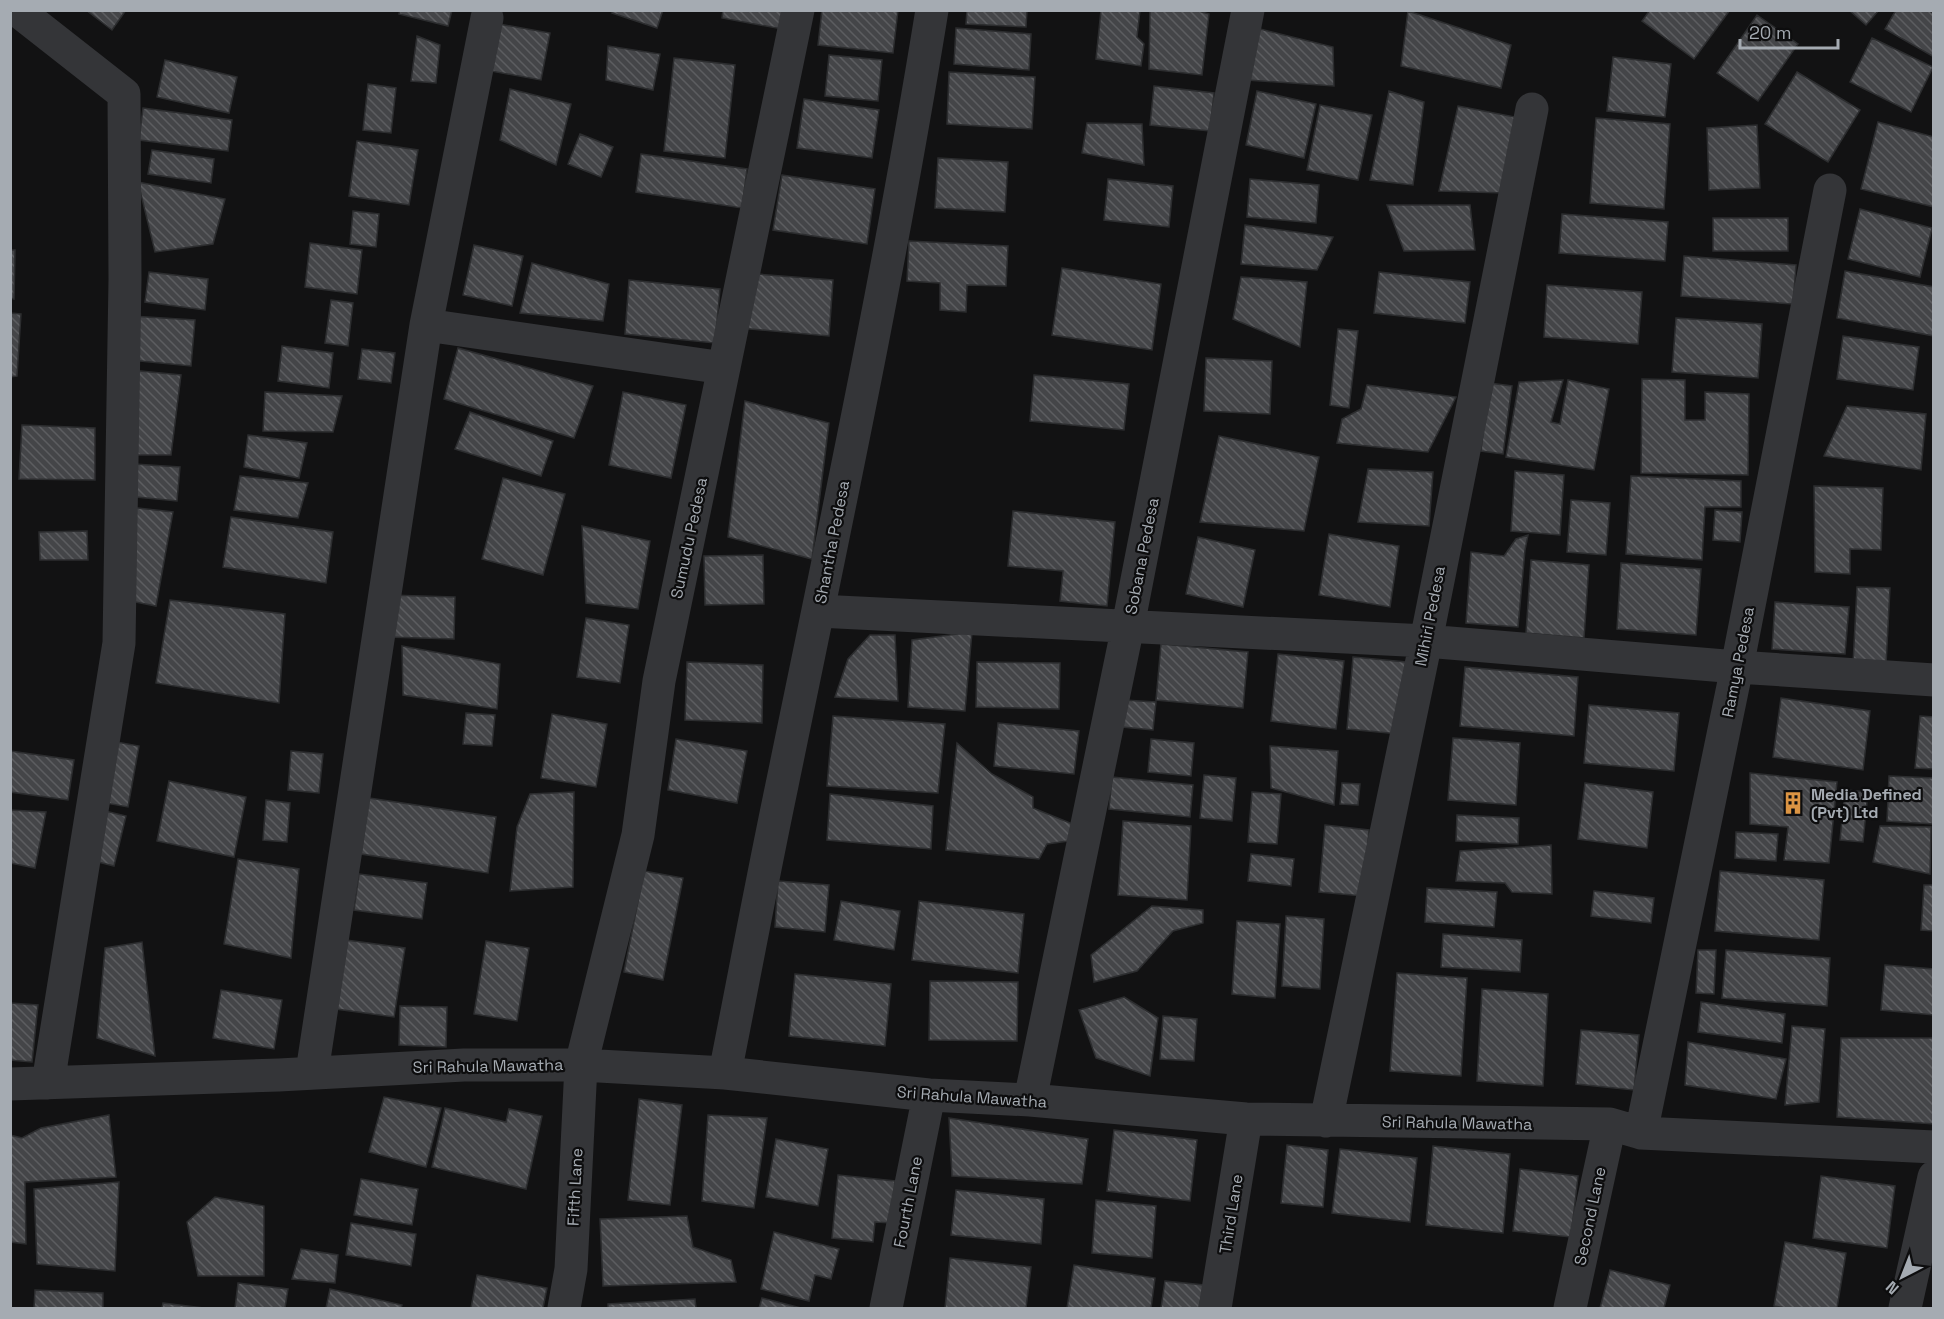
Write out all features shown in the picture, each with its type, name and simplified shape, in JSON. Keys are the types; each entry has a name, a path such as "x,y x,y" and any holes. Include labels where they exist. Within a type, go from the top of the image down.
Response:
{"street":[{"path":"17,10 124,94 125,279 119,643 48,1083"},
{"name":"Sumudu Pedesa","path":"580,1065 638,835 659,681 798,10"},
{"name":"Shantha Pedesa","path":"725,1073 907,166 932,10"},
{"name":"Sobana Pedesa","path":"1030,1100 1128,626 1248,10"},
{"path":"312,1072 426,325 487,18"},
{"name":"Mihiri Pedesa","path":"1326,1121 1426,641 1532,109"},
{"name":"Ramya Pedesa","path":"1641,1133 1737,667 1830,190"},
{"path":"426,325 724,368"},
{"path":"819,611 1426,641 1737,667 1934,680"},
{"name":"Sri Rahula Mawatha","path":"10,1084 464,1065 580,1065 725,1073 929,1095 1030,1100 1246,1119 1610,1124 1641,1133 1934,1147"},
{"name":"Fifth Lane","path":"564,1308 571,1269 580,1065"},
{"name":"Fourth Lane","path":"886,1308 929,1095"},
{"name":"Third Lane","path":"1215,1308 1246,1119"},
{"name":"Second Lane","path":"1570,1308 1610,1124"},
{"path":"1905,1308 1934,1177"}],"building":[{"path":"86,10 126,10 112,30"},
{"path":"400,10 452,10 448,26 399,14"},
{"path":"613,10 663,10 657,28 612,13"},
{"path":"723,10 786,10 782,29 722,18"},
{"path":"822,10 898,10 893,53 818,45"},
{"path":"967,10 1027,10 1026,27 966,24"},
{"path":"1101,10 1140,10 1137,37 1144,44 1141,66 1096,59"},
{"path":"1150,10 1195,10 1209,14 1202,75 1149,69"},
{"path":"1650,10 1730,10 1694,59 1642,21"},
{"path":"1849,10 1879,10 1866,25"},
{"path":"1896,10 1928,10 1934,14 1934,57 1885,29"},
{"path":"1408,11 1511,45 1501,88 1401,66"},
{"path":"1757,15 1798,44 1758,101 1717,73"},
{"path":"499,24 550,33 541,80 491,71"},
{"path":"956,28 1031,34 1029,70 954,64"},
{"path":"1260,29 1333,47 1334,86 1247,80"},
{"path":"417,36 440,45 436,83 411,81"},
{"path":"1872,38 1933,67 1911,112 1850,82"},
{"path":"608,46 660,54 653,90 606,80"},
{"path":"829,55 882,60 878,101 825,96"},
{"path":"1613,57 1671,64 1665,117 1607,111"},
{"path":"674,58 735,65 725,158 664,151"},
{"path":"165,60 237,77 229,113 157,97"},
{"path":"949,72 1035,77 1032,129 947,124"},
{"path":"1797,72 1860,110 1828,162 1765,124"},
{"path":"368,84 396,88 391,133 363,130"},
{"path":"1154,86 1214,93 1210,131 1150,125"},
{"path":"510,89 571,104 556,165 500,140"},
{"path":"1257,91 1316,104 1304,158 1246,145"},
{"path":"1389,91 1424,102 1413,185 1370,180"},
{"path":"804,99 879,110 872,158 797,148"},
{"path":"1320,105 1372,115 1358,180 1307,170"},
{"path":"1458,106 1515,117 1505,193 1439,191"},
{"path":"143,108 232,120 228,151 139,140"},
{"path":"1596,118 1670,124 1664,209 1590,203"},
{"path":"1878,122 1934,137 1934,207 1861,189"},
{"path":"1087,123 1142,124 1144,165 1082,153"},
{"path":"1757,125 1760,188 1709,190 1707,128"},
{"path":"580,134 613,147 601,177 568,164"},
{"path":"357,141 418,150 409,205 349,196"},
{"path":"152,150 214,159 211,183 148,174"},
{"path":"641,154 747,169 742,208 636,192"},
{"path":"938,158 1008,162 1005,212 935,208"},
{"path":"782,175 875,189 867,244 773,230"},
{"path":"1108,179 1173,186 1169,227 1104,220"},
{"path":"1250,179 1319,185 1316,223 1247,217"},
{"path":"138,182 225,199 213,244 155,252"},
{"path":"1387,205 1470,205 1475,250 1404,251"},
{"path":"1860,209 1932,228 1920,277 1848,259"},
{"path":"353,211 379,214 376,247 350,244"},
{"path":"1562,214 1668,222 1665,261 1559,253"},
{"path":"1713,218 1788,218 1788,251 1713,251"},
{"path":"1245,225 1333,237 1317,270 1241,264"},
{"path":"909,241 1008,246 1006,286 967,285 966,312 940,310 940,283 907,281"},
{"path":"310,243 362,250 357,294 305,287"},
{"path":"474,245 523,256 512,306 463,295"},
{"path":"10,250 15,250 14,299 10,298"},
{"path":"1684,256 1796,265 1793,304 1681,296"},
{"path":"532,263 609,284 603,321 520,313"},
{"path":"1062,268 1161,284 1152,350 1052,335"},
{"path":"1845,271 1934,287 1934,336 1837,318"},
{"path":"149,272 208,279 205,310 145,302"},
{"path":"1379,272 1470,282 1465,323 1374,313"},
{"path":"744,273 833,280 829,336 740,328"},
{"path":"1241,277 1307,282 1300,347 1233,319"},
{"path":"629,280 720,289 715,343 625,334"},
{"path":"1547,285 1642,292 1638,344 1544,337"},
{"path":"331,300 353,303 348,346 325,343"},
{"path":"10,313 21,314 17,376 10,377"},
{"path":"131,316 195,320 191,366 130,360"},
{"path":"1676,318 1762,324 1758,378 1672,372"},
{"path":"1338,329 1358,331 1349,408 1330,405"},
{"path":"1843,336 1919,347 1913,390 1837,379"},
{"path":"282,346 333,353 329,388 278,381"},
{"path":"458,348 593,386 574,438 444,399"},
{"path":"362,349 395,353 391,383 358,379"},
{"path":"1206,358 1272,361 1270,414 1204,411"},
{"path":"130,370 181,375 171,455 130,455"},
{"path":"1034,375 1129,384 1124,430 1030,421"},
{"path":"1642,379 1685,380 1685,420 1705,420 1705,392 1749,394 1748,475 1641,473"},
{"path":"1563,380 1551,422 1560,424 1568,380 1609,389 1594,470 1506,457 1519,382"},
{"path":"1489,383 1512,386 1503,454 1481,451"},
{"path":"1367,385 1456,397 1428,452 1337,443 1342,419 1361,409"},
{"path":"265,392 342,396 333,432 263,431"},
{"path":"623,392 686,405 671,478 609,465"},
{"path":"745,401 829,423 812,559 728,537"},
{"path":"1847,406 1926,414 1921,470 1824,456"},
{"path":"470,412 553,441 541,476 455,449"},
{"path":"22,425 95,428 95,480 19,479"},
{"path":"248,435 307,443 299,478 244,467"},
{"path":"1219,436 1319,457 1304,531 1200,522"},
{"path":"134,464 180,467 177,501 136,497"},
{"path":"1368,469 1433,472 1429,526 1358,522"},
{"path":"1515,471 1564,475 1560,535 1511,531"},
{"path":"240,476 308,483 298,518 234,510"},
{"path":"1631,476 1741,481 1741,507 1705,507 1702,560 1626,554"},
{"path":"503,478 565,494 543,575 482,559"},
{"path":"1814,486 1883,488 1881,550 1850,549 1850,574 1815,572"},
{"path":"1571,500 1610,503 1606,555 1567,552"},
{"path":"129,507 173,512 156,606 130,601"},
{"path":"1715,510 1742,512 1740,542 1713,540"},
{"path":"1013,511 1115,522 1107,606 1060,601 1063,571 1008,566"},
{"path":"231,517 333,532 326,583 223,567"},
{"path":"582,526 650,541 638,609 586,603"},
{"path":"87,531 88,560 40,560 39,532"},
{"path":"1329,534 1399,546 1390,607 1319,595"},
{"path":"1528,535 1518,627 1466,623 1471,552 1504,556 1516,539"},
{"path":"1198,537 1255,550 1243,607 1186,594"},
{"path":"763,555 764,604 705,605 704,556"},
{"path":"1531,560 1589,565 1584,638 1526,633"},
{"path":"1621,563 1701,569 1696,635 1617,629"},
{"path":"1857,587 1890,588 1886,665 1853,664"},
{"path":"388,595 455,597 454,639 387,637"},
{"path":"170,600 285,614 279,703 156,683"},
{"path":"1775,602 1849,607 1845,654 1772,649"},
{"path":"586,618 629,625 620,683 577,677"},
{"path":"972,632 965,711 908,707 912,640"},
{"path":"870,635 895,635 898,701 835,697 848,659"},
{"path":"1161,644 1248,652 1243,708 1156,700"},
{"path":"402,646 500,664 497,709 403,695"},
{"path":"1278,654 1344,661 1336,729 1271,721"},
{"path":"1353,657 1406,662 1399,734 1347,729"},
{"path":"687,662 763,665 762,723 685,720"},
{"path":"977,662 1060,663 1059,709 976,707"},
{"path":"1465,667 1578,677 1574,736 1460,726"},
{"path":"1781,698 1870,711 1863,770 1773,757"},
{"path":"1124,700 1156,702 1153,730 1122,727"},
{"path":"1589,705 1679,713 1674,771 1584,763"},
{"path":"466,713 495,715 492,746 463,744"},
{"path":"552,714 607,724 596,787 541,778"},
{"path":"833,716 945,724 938,793 827,786"},
{"path":"1920,716 1934,717 1934,769 1915,768"},
{"path":"998,723 1079,731 1074,774 994,766"},
{"path":"1453,738 1520,743 1516,805 1448,800"},
{"path":"676,739 747,751 737,803 668,790"},
{"path":"1151,739 1194,743 1191,776 1148,772"},
{"path":"111,741 139,746 128,807 100,802"},
{"path":"957,743 992,774 1033,797 1033,808 1075,825 1075,840 1047,844 1039,859 946,850"},
{"path":"1270,746 1338,751 1334,805 1271,788"},
{"path":"10,751 74,760 68,800 10,792"},
{"path":"291,751 323,754 319,793 288,790"},
{"name":"Media Defined (Pvt) Ltd","path":"1750,773 1837,782 1829,863 1784,860 1788,827 1750,824"},
{"path":"1204,775 1236,778 1232,821 1200,818"},
{"path":"1889,776 1934,778 1934,824 1887,821"},
{"path":"1112,777 1193,785 1190,817 1109,809"},
{"path":"169,781 246,797 234,857 157,841"},
{"path":"1342,783 1360,784 1358,805 1340,804"},
{"path":"1585,783 1653,792 1647,848 1578,839"},
{"path":"1845,790 1868,792 1863,842 1840,840"},
{"path":"574,792 573,887 510,891 517,827 530,794"},
{"path":"1252,792 1281,794 1277,844 1248,842"},
{"path":"830,794 933,806 931,849 827,840"},
{"path":"369,798 496,817 488,873 361,854"},
{"path":"266,800 290,803 287,842 263,840"},
{"path":"10,810 46,812 35,868 10,863"},
{"path":"101,810 126,816 114,866 90,860"},
{"path":"1457,815 1519,818 1518,844 1456,841"},
{"path":"1123,821 1191,826 1187,900 1118,895"},
{"path":"1325,825 1369,830 1363,896 1319,892"},
{"path":"1880,826 1931,827 1930,874 1873,862"},
{"path":"1736,832 1778,834 1776,861 1735,858"},
{"path":"1551,845 1552,894 1512,892 1505,883 1456,881 1460,851"},
{"path":"1251,854 1294,859 1291,886 1248,881"},
{"path":"238,859 299,869 291,958 224,944"},
{"path":"644,871 683,878 663,980 624,972"},
{"path":"1720,871 1824,880 1819,940 1715,931"},
{"path":"359,874 427,883 422,919 354,910"},
{"path":"778,881 829,885 825,932 775,927"},
{"path":"1924,885 1934,885 1934,931 1921,930"},
{"path":"1427,888 1497,892 1494,927 1425,922"},
{"path":"1594,891 1654,898 1651,923 1591,916"},
{"path":"841,901 900,911 894,950 834,940"},
{"path":"919,901 1024,914 1018,973 912,960"},
{"path":"1152,906 1203,910 1203,923 1173,931 1137,971 1094,982 1091,955"},
{"path":"1286,916 1324,919 1320,989 1282,986"},
{"path":"1237,921 1280,924 1275,998 1232,994"},
{"path":"1443,934 1522,940 1520,972 1441,967"},
{"path":"346,940 405,948 394,1017 336,1009"},
{"path":"486,941 529,948 517,1021 474,1014"},
{"path":"142,942 155,1056 97,1038 105,948"},
{"path":"1698,950 1716,950 1714,994 1696,993"},
{"path":"1726,950 1830,958 1827,1006 1722,998"},
{"path":"1885,965 1934,969 1934,1015 1881,1010"},
{"path":"1397,973 1467,978 1461,1076 1390,1071"},
{"path":"795,974 891,984 885,1046 789,1036"},
{"path":"930,981 1018,982 1017,1041 929,1040"},
{"path":"1482,989 1548,994 1543,1086 1477,1081"},
{"path":"221,990 282,1000 274,1049 213,1038"},
{"path":"1124,997 1158,1018 1150,1076 1096,1058 1079,1010"},
{"path":"1701,1002 1785,1014 1782,1043 1698,1032"},
{"path":"10,1003 38,1005 32,1062 10,1060"},
{"path":"400,1006 447,1007 446,1047 399,1045"},
{"path":"1163,1016 1197,1019 1194,1061 1160,1059"},
{"path":"1792,1026 1825,1029 1819,1102 1785,1105"},
{"path":"1581,1030 1639,1035 1634,1090 1576,1084"},
{"path":"1841,1038 1934,1038 1934,1124 1837,1117"},
{"path":"1688,1042 1786,1059 1776,1099 1685,1085"},
{"path":"384,1097 441,1108 426,1167 369,1152"},
{"path":"639,1099 682,1105 670,1205 628,1200"},
{"path":"445,1108 506,1122 509,1109 542,1116 526,1189 432,1167"},
{"path":"109,1115 116,1177 25,1182 26,1244 10,1242 10,1135 22,1138 41,1128"},
{"path":"708,1115 767,1118 754,1208 702,1201"},
{"path":"949,1118 1088,1139 1082,1184 952,1176"},
{"path":"1114,1130 1197,1140 1190,1201 1107,1191"},
{"path":"776,1139 828,1149 818,1206 766,1197"},
{"path":"1287,1145 1328,1150 1323,1207 1281,1203"},
{"path":"1433,1146 1510,1154 1503,1233 1426,1225"},
{"path":"1340,1149 1417,1158 1410,1222 1332,1213"},
{"path":"1520,1169 1578,1176 1571,1237 1513,1231"},
{"path":"838,1175 895,1181 892,1223 875,1222 873,1242 832,1238"},
{"path":"1821,1176 1895,1186 1887,1248 1813,1238"},
{"path":"361,1179 418,1189 412,1225 354,1215"},
{"path":"119,1182 115,1271 37,1264 34,1189"},
{"path":"956,1190 1044,1199 1041,1244 951,1235"},
{"path":"215,1197 264,1206 264,1276 198,1276 187,1222"},
{"path":"1096,1200 1156,1206 1152,1258 1092,1253"},
{"path":"687,1216 693,1247 731,1260 736,1282 603,1286 600,1219"},
{"path":"351,1223 416,1234 411,1266 346,1255"},
{"path":"774,1232 839,1249 831,1279 815,1275 809,1301 761,1289"},
{"path":"1785,1242 1846,1253 1837,1308 1774,1306"},
{"path":"301,1249 338,1255 335,1283 292,1279"},
{"path":"950,1258 1031,1267 1026,1308 945,1308"},
{"path":"1074,1265 1155,1278 1151,1308 1067,1308"},
{"path":"1610,1270 1670,1285 1664,1308 1600,1308"},
{"path":"477,1275 547,1288 543,1308 471,1308"},
{"path":"1165,1281 1204,1285 1199,1308 1161,1308"},
{"path":"238,1283 288,1289 285,1308 235,1308"},
{"path":"330,1289 402,1305 401,1308 326,1308"},
{"path":"35,1290 103,1293 103,1308 34,1308"},
{"path":"762,1298 801,1308 759,1308"},
{"path":"695,1299 696,1308 608,1308 608,1304"},
{"path":"163,1303 204,1308 162,1308"}],"place":[{"name":"Media Defined (Pvt) Ltd","path":"1793,803"}]}
